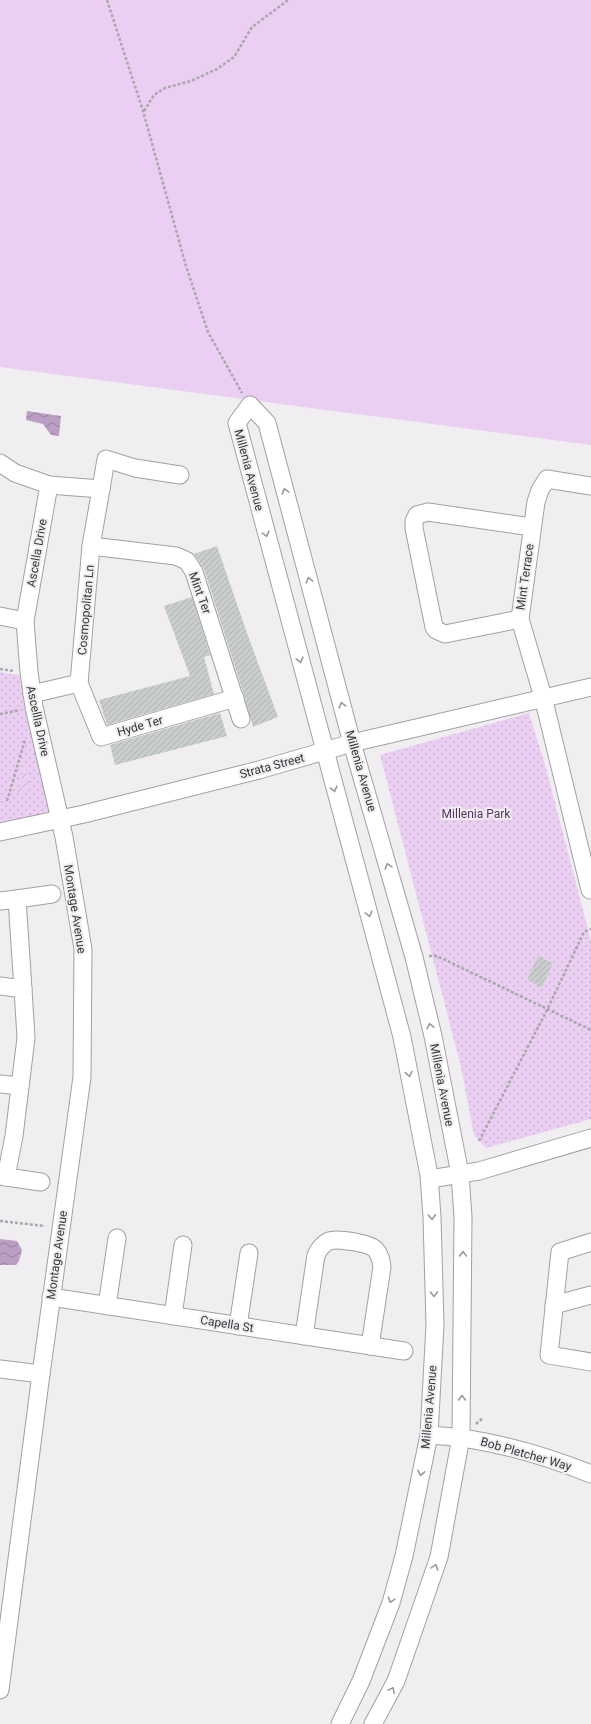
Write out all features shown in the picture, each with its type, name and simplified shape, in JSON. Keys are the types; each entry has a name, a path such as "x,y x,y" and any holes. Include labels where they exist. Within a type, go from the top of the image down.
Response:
{"street":[{"name":"Millenia Avenue","path":"340,1724 361,1681 391,1603 404,1556 429,1435 435,1325 430,1179 402,1037 237,423 250,405 267,423 352,743 414,957 433,1036 460,1174 463,1216 461,1437 439,1557 396,1681 373,1724"},
{"name":"Cosmopolitan Ln","path":"79,683 90,546 106,459 136,468 180,475"},
{"path":"0,463 15,473 48,485 101,489"},
{"name":"Mint Terrace","path":"591,486 547,479 540,490 536,502 532,527 520,619 543,697 591,891"},
{"name":"Ascella Drive","path":"25,621 48,485"},
{"path":"520,619 445,634 436,630 420,560 414,521 417,515 428,512 532,527"},
{"name":"Mint Ter","path":"90,546 176,556 187,561 194,572 241,719"},
{"path":"0,616 25,621"},
{"name":"Ascellla Drive","path":"25,621 33,700 59,819"},
{"path":"33,700 79,683"},
{"name":"Hyde Ter","path":"79,683 101,737 235,698"},
{"name":"Strata Street","path":"0,832 252,772 352,743 543,697 591,687"},
{"name":"Montage Avenue","path":"0,1690 2,1656 82,1077 83,949 64,837 59,819"},
{"path":"0,901 52,894"},
{"path":"17,899 26,1038 14,1136 3,1176 41,1182"},
{"path":"0,986 23,989"},
{"path":"0,1084 20,1086"},
{"path":"430,1179 479,1171 591,1138"},
{"path":"107,1306 117,1238"},
{"path":"304,1336 318,1251 326,1243 333,1240 352,1242 372,1246 377,1252 381,1261 370,1346"},
{"path":"591,1242 560,1252 548,1355 591,1362"},
{"path":"173,1316 183,1245"},
{"path":"238,1326 249,1253"},
{"path":"554,1305 591,1295"},
{"name":"Capella St","path":"51,1297 404,1351"},
{"path":"0,1369 41,1374"},
{"name":"Bob Pletcher Way","path":"429,1435 461,1437 477,1440 558,1461 591,1474"}],"path":[{"path":"107,0 143,112 186,266 208,332 250,405"},
{"path":"143,112 154,95 165,88 191,81 217,69 234,57 252,27 288,0"},
{"path":"0,714 33,700"},
{"path":"7,801 25,740"},
{"path":"480,1141 547,1010 584,932 591,929"},
{"path":"414,957 437,956 591,1030"},
{"path":"0,1221 45,1226"}],"green space":[{"path":"0,0 591,0 591,445 0,367"},
{"path":"0,672 29,677 59,819 0,832"},
{"name":"Millenia Park","path":"529,713 546,768 591,941 591,1119 486,1148 474,1135 461,1067 380,755"},
{"path":"26,765 31,791 16,794"}],"water":[{"path":"27,411 61,416 59,436 51,435 43,424 26,420"},
{"path":"0,1239 17,1241 22,1250 19,1261 16,1265 0,1265"}],"building":[{"path":"217,546 278,717 253,727 204,569 194,554"},
{"path":"192,597 210,655 204,657 214,694 107,725 99,700 190,676 164,606"},
{"path":"220,713 227,736 115,765 110,745"},
{"path":"538,956 553,963 542,987 527,980"}]}
